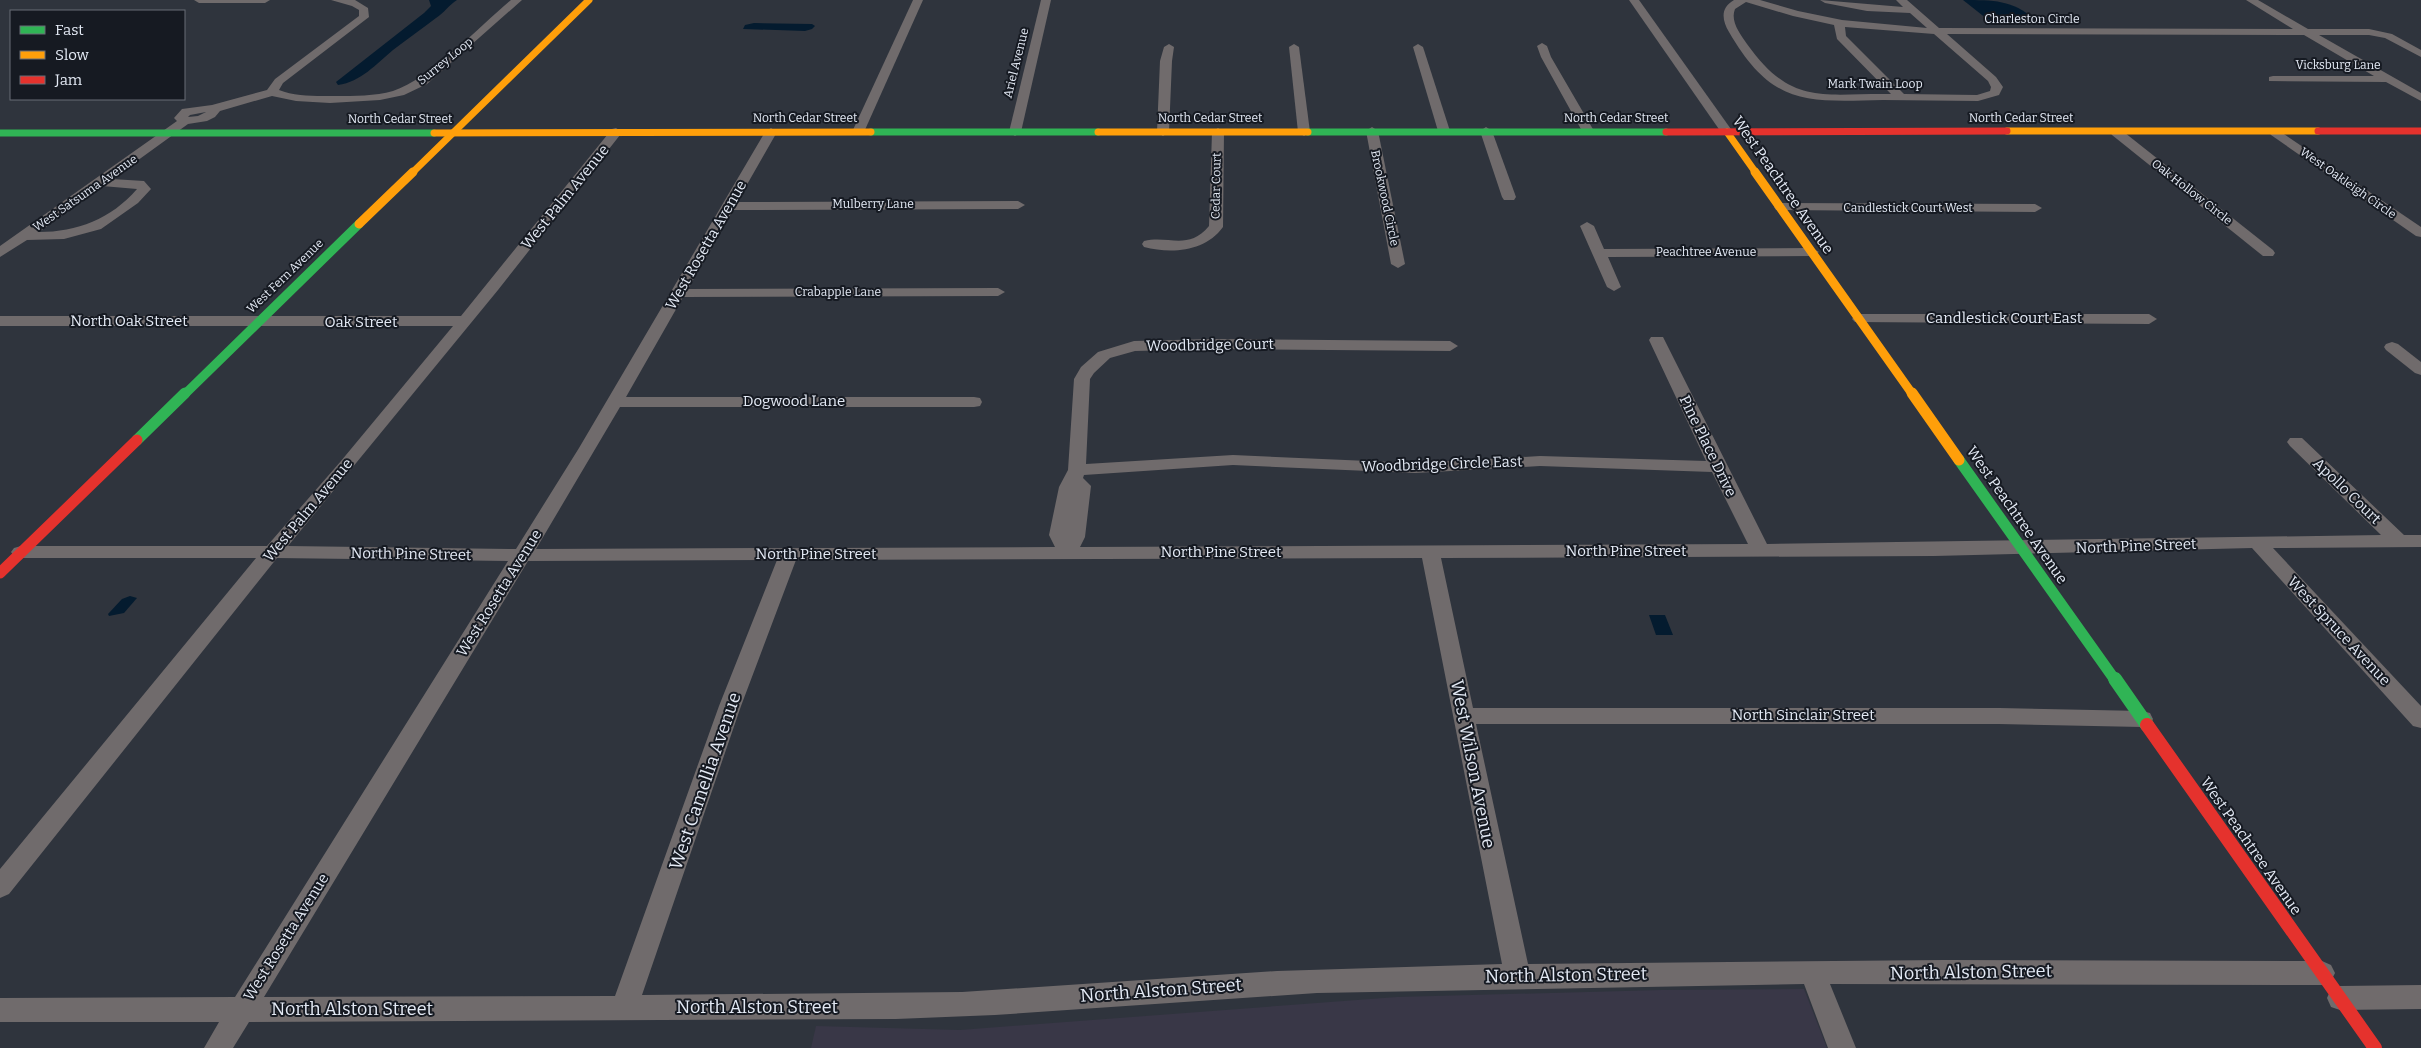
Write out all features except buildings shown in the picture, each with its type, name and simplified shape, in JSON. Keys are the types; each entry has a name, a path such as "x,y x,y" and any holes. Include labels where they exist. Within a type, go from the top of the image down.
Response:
{"street":[{"path":"199,0 265,0"},
{"path":"273,92 272,87 279,81 364,17 365,12 360,5 336,0"},
{"name":"Surrey Loop","path":"169,133 186,120 180,118 186,112 203,108 212,109 273,92 280,96 298,98 368,98 406,91 423,82 517,0"},
{"name":"West Fern Avenue","path":"0,573 589,0"},
{"path":"858,132 918,0"},
{"name":"Ariel Avenue","path":"1015,132 1046,0"},
{"name":"West Peachtree Avenue","path":"1634,0 2375,1048"},
{"name":"Mark Twain Loop","path":"1743,0 1734,3 1729,8 1728,17 1732,29 1777,84 1802,94 1816,97 1978,98 1995,93 1998,87 1992,79 1937,31"},
{"name":"Charleston Circle","path":"1750,0 1791,13 1838,24 1937,31 2379,32 2421,54"},
{"path":"1825,0 1867,8 1912,10"},
{"path":"1901,0 1937,31"},
{"path":"2252,0 2421,98"},
{"path":"2264,0 2421,89"},
{"path":"1838,24 1841,37 1901,97"},
{"path":"1542,46 1546,57 1588,131"},
{"path":"1163,132 1166,61 1169,47"},
{"path":"1294,47 1304,132"},
{"path":"1418,47 1444,131"},
{"name":"Vicksburg Lane","path":"2272,79 2403,79"},
{"name":"Brookwood Circle","path":"1372,131 1376,162 1389,214 1398,264"},
{"path":"1486,131 1509,197"},
{"name":"North Cedar Street","path":"0,134 2421,131"},
{"name":"West Palm Avenue","path":"0,887 249,578 274,552 616,132"},
{"name":"West Rosetta Avenue","path":"218,1048 588,448 770,132"},
{"name":"Cedar Court","path":"1149,244 1190,244 1203,239 1216,227 1218,132"},
{"name":"Oak Hollow Circle","path":"2116,132 2268,252"},
{"name":"West Oakleigh Circle","path":"2275,132 2421,233"},
{"name":"West Satsuma Avenue","path":"0,253 169,133"},
{"path":"24,236 69,236 85,232 102,224 137,197 144,189 139,184 101,182"},
{"name":"Mulberry Lane","path":"729,206 1018,205"},
{"name":"Candlestick Court West","path":"1781,208 2035,208"},
{"path":"1587,226 1614,287"},
{"name":"Peachtree Avenue","path":"1599,253 1812,252"},
{"name":"Crabapple Lane","path":"677,293 998,292"},
{"name":"Candlestick Court East","path":"1860,319 2149,319"},
{"name":"North Oak Street","path":"0,320 258,322"},
{"name":"Oak Street","path":"258,322 464,321"},
{"name":"Pine Place Drive","path":"1657,340 1761,551"},
{"name":"Woodbridge Court","path":"1067,552 1058,535 1068,488 1076,474 1082,379 1094,362 1104,355 1118,349 1134,346 1214,344 1450,346"},
{"path":"2392,347 2421,370"},
{"name":"Dogwood Lane","path":"614,402 974,402"},
{"name":"Apollo Court","path":"2296,442 2399,541"},
{"name":"Woodbridge Circle East","path":"1076,474 1233,460 1416,468 1540,461 1688,468 1718,467"},
{"name":"North Pine Street","path":"21,552 274,552 522,555 1761,551 2022,549 2257,542 2421,541"},
{"name":"West Spruce Avenue","path":"2257,542 2421,720"},
{"name":"West Wilson Avenue","path":"1430,552 1516,976"},
{"name":"West Camellia Avenue","path":"624,1009 730,706 789,554"},
{"name":"North Sinclair Street","path":"1463,716 2142,718"},
{"name":"North Alston Street","path":"0,1010 624,1009 976,1004 1133,991 1300,982 1516,976 2075,971 2322,973"},
{"path":"1813,973 1842,1048"},
{"path":"2340,998 2421,998"}],"shaded area":[{"path":"1804,989 1827,1048 811,1048 816,1026 960,1030 1397,997 1661,990"}],"water":[{"path":"429,0 457,0 368,72 354,80 338,85 336,82 424,13 431,6"},
{"path":"1963,0 2002,2 2018,8 2034,19 2032,21 1995,21 1987,19"},
{"path":"754,23 812,24 815,26 805,31 743,29 745,25"},
{"path":"130,596 137,598 124,613 109,616 108,614 122,599"},
{"path":"1649,615 1665,615 1673,635 1656,635"}],"traffic: fast":[{"path":"871,132 1098,132"},
{"path":"1308,132 1666,132"},
{"path":"0,133 434,133"},
{"path":"137,440 359,224"},
{"path":"1959,460 2147,725"}],"traffic: slow":[{"path":"359,224 589,0"},
{"path":"2007,131 2318,131"},
{"path":"434,133 871,132"},
{"path":"1098,132 1308,132"},
{"path":"1727,132 1959,460"}],"traffic: jam":[{"path":"1666,132 2007,131"},
{"path":"2318,131 2421,131"},
{"path":"0,573 137,440"},
{"path":"2147,725 2375,1048"}]}
